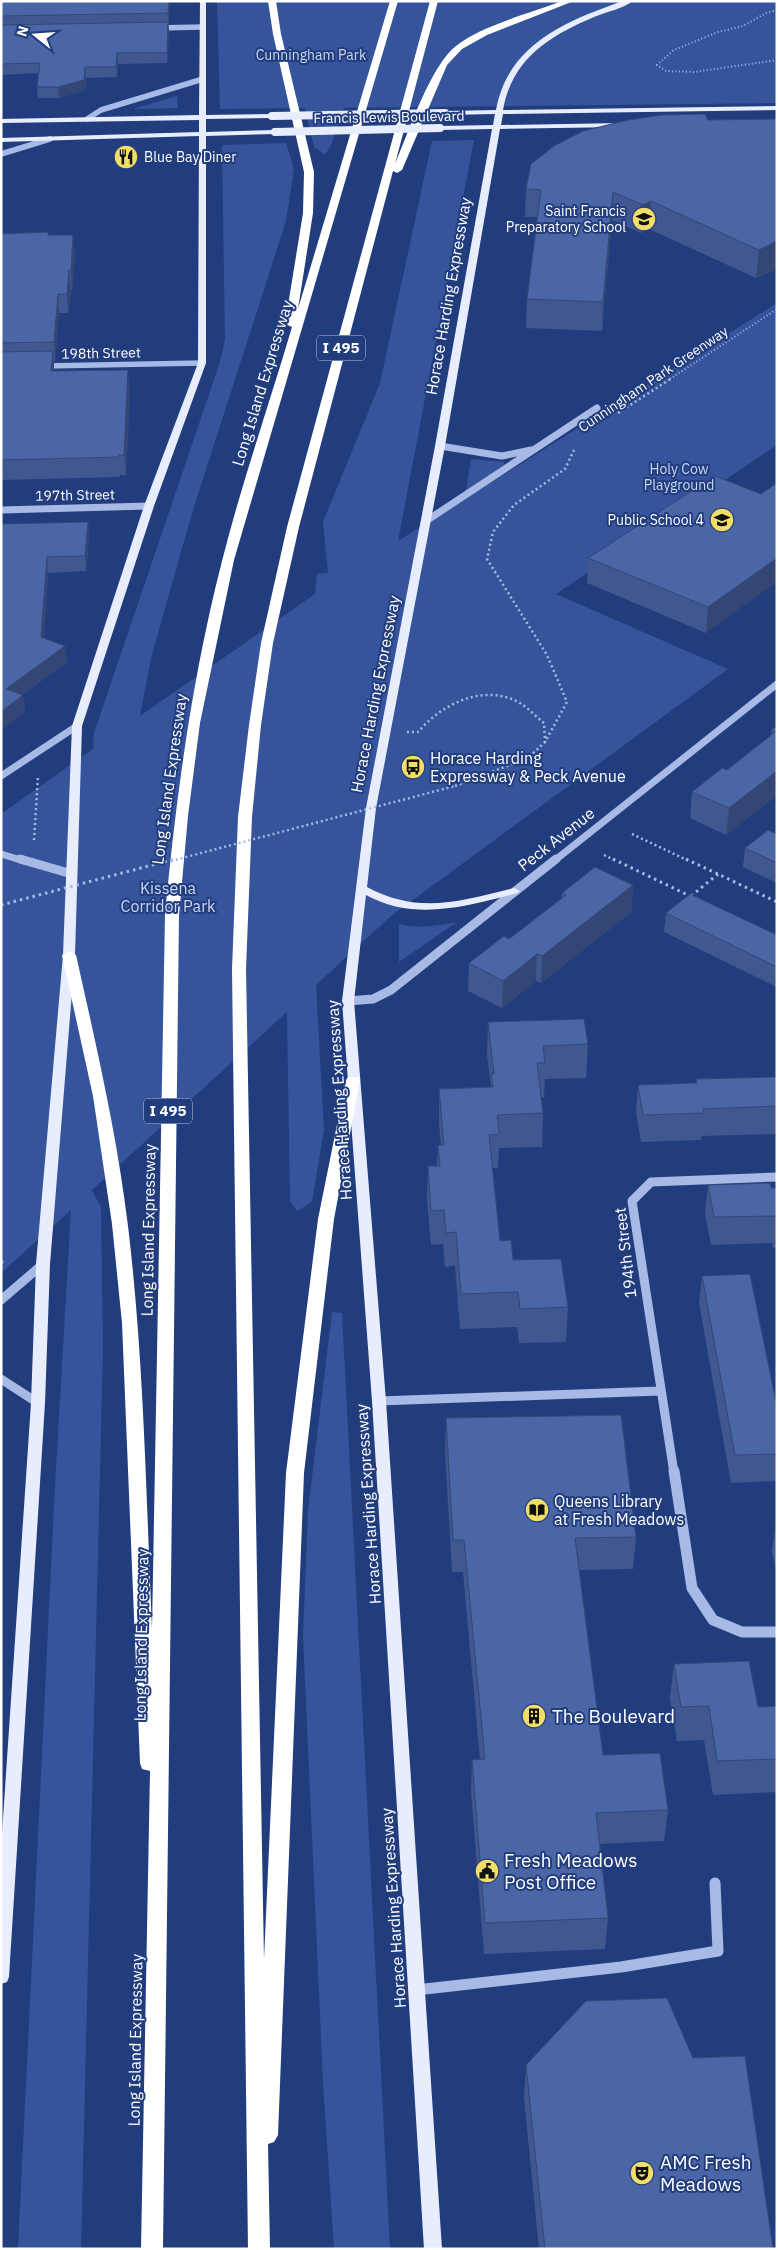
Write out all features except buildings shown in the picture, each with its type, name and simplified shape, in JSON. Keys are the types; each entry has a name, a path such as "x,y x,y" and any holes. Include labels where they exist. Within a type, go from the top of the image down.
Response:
{"highway":[{"path":"272,1 277,34 309,172 308,212 281,384"},
{"name":"Long Island Expressway","path":"152,2249 171,970 176,866 187,768 210,638 228,560 394,1"},
{"name":"I 495","path":"260,2249 239,969 242,864 255,725 275,604 293,527 434,1"},
{"path":"375,222 437,75 450,56 471,39 484,33 570,1"},
{"path":"69,955 100,1096 120,1224 130,1323 156,1927"},
{"path":"260,2249 295,1473 326,1219 353,1080"}],"main road":[{"path":"1,1977 6,1810 38,1403 43,1264 69,955 77,726 149,506 202,363 204,1"},
{"name":"Horace Harding Expressway","path":"432,2249 379,1401 348,1001 371,808 440,446 498,112 508,79 515,67 536,46 575,23 630,1"},
{"name":"Francis Lewis Boulevard","path":"1,121 777,108"},
{"name":"Francis Lewis Boulevard","path":"1,140 203,133 628,125"},
{"path":"362,888 376,898 391,904 451,907 514,891"}],"street":[{"path":"145,28 203,27"},
{"path":"87,119 101,110 203,79"},
{"path":"1,154 50,139"},
{"name":"198th Street","path":"38,366 202,363"},
{"path":"426,521 597,408"},
{"path":"440,446 502,456 536,450"},
{"name":"197th Street","path":"1,510 149,506"},
{"name":"Peck Avenue","path":"348,1001 373,999 391,990 777,684"},
{"path":"1,776 77,726"},
{"path":"1,854 72,874"},
{"name":"194th Street","path":"777,1177 651,1182 632,1201 692,1588 713,1620 742,1632 777,1632"},
{"path":"1,1300 43,1264"},
{"path":"1,1379 38,1403"},
{"path":"379,1401 660,1391"},
{"path":"416,1990 622,1967 718,1951 715,1883"}],"path":[{"path":"777,10 766,13 742,26 718,32 674,50 657,65 666,71 694,72 777,60"},
{"name":"Cunningham Park Greenway","path":"614,416 777,309"},
{"name":"Cunningham Park Greenway","path":"1,905 455,786 528,758 545,742 567,702 547,655 487,559 493,532 514,505 564,468 577,446"},
{"path":"386,731 418,732 428,719 454,702 487,694 514,700 544,723 545,742"},
{"path":"34,844 38,769"},
{"path":"632,834 777,902"},
{"path":"604,856 699,900"},
{"path":"690,896 718,874"}],"green space":[{"name":"Cunningham Park","path":"217,1 777,1 777,103 344,108 331,145 325,155 314,147 305,108 220,109"},
{"path":"177,96 178,108 133,109"},
{"name":"Kissena Corridor Park","path":"474,140 398,541 777,303 777,445 556,594 728,669 391,916 316,985 324,1130 312,1202 297,1211 290,1201 287,1012 92,1190 101,1207 103,1348 81,2249 18,2249 55,1486 71,1210 1,1273 1,814 93,749 94,733 220,362 225,339 222,145 286,143 294,169 286,221 192,513 151,658 140,716 315,594 317,574 328,573 323,522 380,383 432,141"},
{"path":"471,459 504,462 504,465 466,491"},
{"path":"457,922 399,962 399,924 428,926"},
{"path":"332,1312 342,1313 390,2249 334,2249 323,2083 303,1636 308,1511"}],"place":[{"name":"Blue Bay Diner","path":"126,157"},
{"name":"Saint Francis Preparatory School","path":"644,219"},
{"name":"Public School 4","path":"722,520"},
{"name":"Horace Harding Expressway & Peck Avenue","path":"413,767"},
{"name":"Queens Library at Fresh Meadows","path":"537,1510"},
{"name":"The Boulevard","path":"534,1716"},
{"name":"Fresh Meadows Post Office","path":"487,1871"},
{"name":"AMC Fresh Meadows","path":"642,2173"}],"park label":[{"name":"Holy Cow Playground","path":"679,478"}]}
